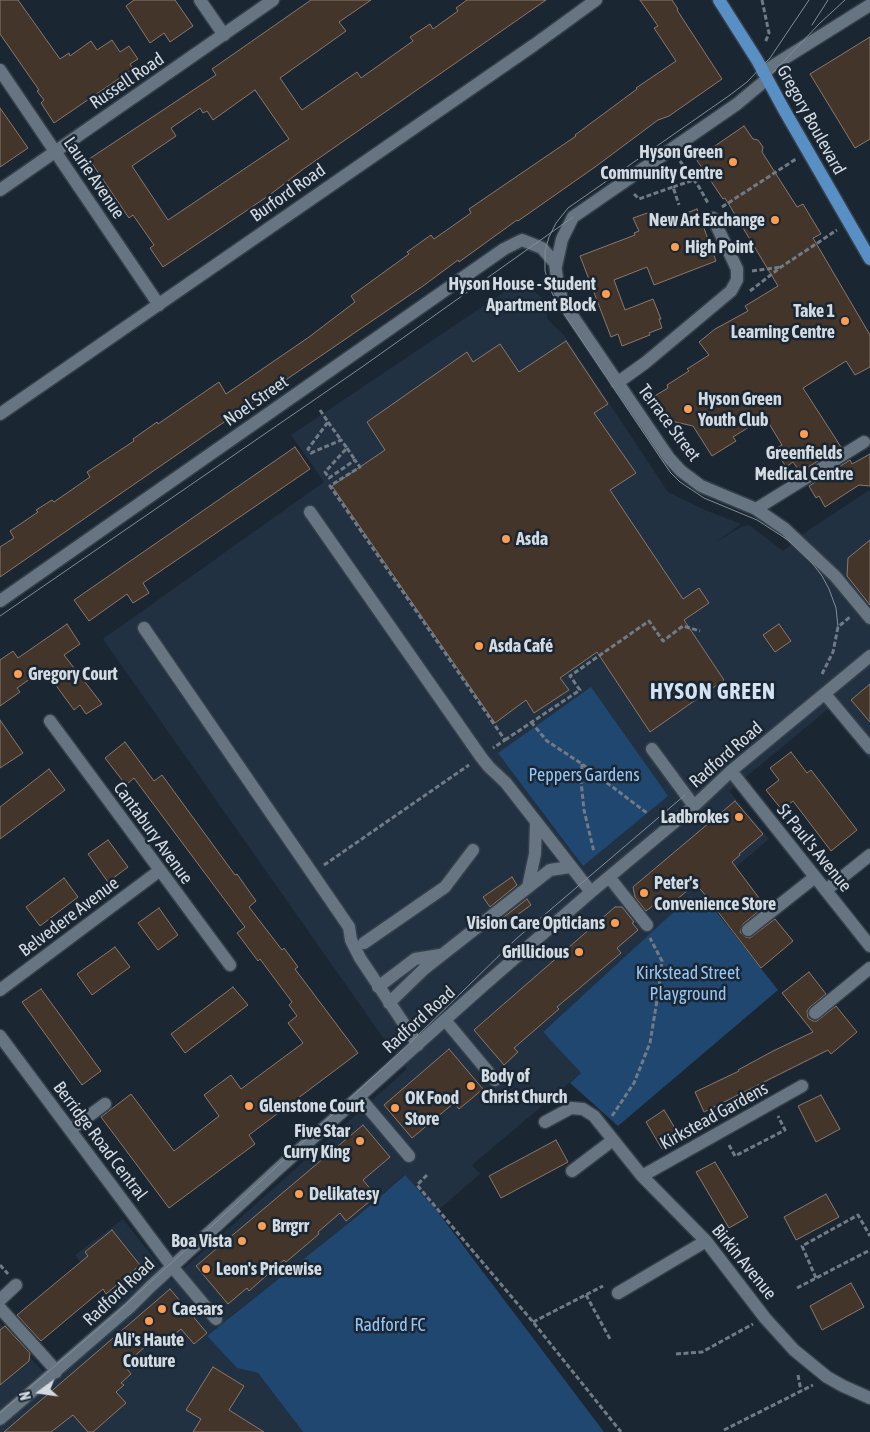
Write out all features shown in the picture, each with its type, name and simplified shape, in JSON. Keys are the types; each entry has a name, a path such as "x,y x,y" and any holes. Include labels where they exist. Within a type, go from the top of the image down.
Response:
{"main road":[{"name":"Gregory Boulevard","path":"719,0 757,60 870,259"}],"street":[{"path":"200,0 224,35"},
{"name":"Russell Road","path":"0,190 273,0"},
{"name":"Burford Road","path":"0,414 596,0"},
{"path":"672,149 737,104 765,76 870,5"},
{"name":"Laurie Avenue","path":"0,70 159,305"},
{"name":"Terrace Street","path":"672,149 573,217 562,239 556,266 558,286 563,302 617,384 680,471 701,486 756,509 785,529 835,576 870,618"},
{"path":"617,384 731,291 737,280 737,269 716,214"},
{"name":"Noel Street","path":"0,601 504,249 522,240 542,248 556,266"},
{"path":"756,509 864,442"},
{"path":"310,512 481,756 493,772 506,783 591,892"},
{"path":"144,628 350,928 351,940 360,958 418,1045"},
{"name":"Radford Road","path":"0,1420 130,1307 445,1020 609,876 694,806 731,771 870,656"},
{"path":"825,694 870,748"},
{"name":"Cantabury Avenue","path":"50,721 230,966"},
{"path":"652,749 694,806"},
{"name":"St Paul's Avenue","path":"731,771 870,946"},
{"path":"528,887 535,854 536,823"},
{"path":"364,943 445,886 473,850"},
{"path":"826,890 870,855"},
{"path":"389,1004 424,969 550,870 570,867"},
{"name":"Belvedere Avenue","path":"0,990 159,871"},
{"path":"609,876 647,925"},
{"path":"748,930 815,877"},
{"path":"378,987 415,959 443,954"},
{"path":"815,1013 870,968"},
{"path":"445,1020 495,1080"},
{"name":"Berridge Road Central","path":"0,1036 172,1267 216,1319"},
{"name":"Kirkstead Gardens","path":"642,1176 802,1086"},
{"path":"359,1097 409,1156"},
{"path":"70,1130 105,1104"},
{"name":"Birkin Avenue","path":"545,1122 571,1108 583,1109 594,1116 642,1176 706,1240 765,1318 794,1350 827,1377 870,1398"},
{"path":"572,1171 608,1135"},
{"path":"618,1293 706,1240"},
{"path":"0,1300 16,1285"},
{"path":"0,1308 56,1372"}],"path":[{"path":"757,60 769,33 762,0"},
{"path":"672,149 708,201"},
{"path":"716,214 808,152"},
{"path":"650,196 694,180"},
{"path":"673,187 679,205"},
{"path":"737,274 781,267"},
{"path":"320,410 360,467 330,486 505,740"},
{"path":"328,422 308,448 311,453 341,440"},
{"path":"347,448 325,472 329,478 355,460"},
{"path":"313,873 481,756 580,690 570,676 649,621 663,640 683,626 700,631"},
{"path":"531,722 547,741 582,764 647,813"},
{"path":"582,764 581,781 584,810 594,852"},
{"path":"608,1135 634,1083 650,1043 662,961 646,932 650,928 647,925"},
{"path":"722,1131 735,1156 785,1130 771,1103"},
{"path":"427,1175 417,1185 533,1322 621,1432"},
{"path":"816,1278 802,1246 858,1215 870,1236"},
{"path":"797,1288 870,1250"},
{"path":"533,1322 610,1282 618,1293"},
{"path":"586,1295 610,1338"},
{"path":"676,1354 702,1352 765,1318"},
{"path":"724,1430 827,1377"}],"shaded area":[{"path":"522,280 542,298 548,320 564,335 668,492 705,510 741,524 716,542 741,527 749,525 783,551 810,529 870,490 870,760 828,709 729,791 769,839 696,901 691,896 543,1032 581,1073 472,1165 480,1174 437,1211 404,1175 360,1214 207,1336 237,1368 258,1373 303,1432 0,1432 0,1323 52,1382 125,1317 75,1255 123,1219 171,1280 407,1069 103,639 324,482 291,435","holes":["591,688 667,796 583,865 499,753"]}],"green space":[{"name":"Peppers Gardens","path":"591,687 668,796 583,866 498,753"},
{"name":"Kirkstead Street Playground","path":"703,895 778,990 618,1126 570,1083 581,1073 543,1032 691,896 696,901"},
{"name":"Radford FC","path":"405,1175 437,1211 604,1432 303,1432 258,1373 237,1368 207,1336 360,1214"}],"building":[{"path":"0,0 18,0 60,59 69,53 70,56 91,41 97,50 112,40 120,52 129,46 138,59 130,64 133,69 54,123 41,103 44,100 37,91 39,90 0,34"},
{"path":"134,0 175,0 193,26 170,42 164,33 150,43 126,6"},
{"path":"311,0 371,0 339,22 346,31 280,78 302,110 357,72 361,78 413,41 410,37 430,24 433,29 458,11 456,8 467,0 546,0 302,170 271,194 163,267 150,248 154,245 133,215 129,218 89,159 216,75 212,69","holes":["255,90 289,139 168,220 132,166 176,136 171,128 200,108 203,113 207,111 213,120"]},
{"path":"640,0 672,0 722,79 669,116 658,120 595,167 459,262 458,260 0,577 0,547 14,538 10,531 38,512 36,510 52,500 54,502 90,477 87,472 134,441 133,439 157,422 158,424 219,382 226,394 309,337 355,302 351,296 409,254 407,252 431,235 434,239 471,213 469,209 576,136 636,88 676,61 654,28 658,26"},
{"path":"870,37 870,139 855,148 810,74"},
{"path":"0,108 28,148 0,167"},
{"path":"744,126 753,139 758,140 763,147 762,152 797,207 803,204 821,234 813,238 870,335 870,367 855,375 846,361 803,388 841,447 800,472 793,462 786,467 775,449 782,445 765,417 733,437 736,441 712,456 693,426 667,420 653,397 668,388 667,385 689,371 687,369 709,355 699,342 715,329 748,311 745,306 778,286 725,198 723,199 696,159"},
{"path":"697,209 716,261 654,285 647,267 614,280 625,310 653,299 661,319 659,319 662,328 622,346 618,334 611,337 580,256 635,235 634,233 639,231 633,218 653,211 658,224"},
{"name":"Asda","path":"566,341 608,404 594,413 636,473 610,490 683,599 699,588 709,603 684,620 724,680 650,732 597,652 560,678 569,690 534,713 526,700 495,723 332,486 385,450 367,422 467,352 473,362 500,344 519,372"},
{"path":"295,447 310,469 143,583 149,593 133,603 127,594 89,621 74,600"},
{"path":"870,454 870,486 859,485 825,507 819,496 816,498 809,486 850,460 852,464"},
{"path":"870,540 870,605 847,576 848,558"},
{"name":"Gregory Court","path":"67,624 80,644 64,655 102,704 86,714 80,705 74,710 44,669 17,688 20,692 0,706 0,660 13,651 18,658"},
{"path":"779,624 791,641 775,652 763,635"},
{"path":"870,684 870,722 851,700"},
{"path":"0,720 23,753 0,768"},
{"name":"Glenstone Court","path":"125,742 154,781 162,775 235,875 237,874 256,901 249,907 282,950 284,948 298,967 295,969 358,1053 249,1135 255,1144 169,1208 101,1117 131,1094 174,1151 219,1116 204,1095 231,1075 241,1089 303,1043 288,1023 297,1016 289,1005 292,1002 260,959 258,961 237,933 245,927 134,778 126,785 105,758"},
{"path":"791,752 807,773 811,770 857,830 831,851 793,801 782,810 766,790 779,780 770,768"},
{"path":"49,769 65,790 0,839 0,807"},
{"path":"735,801 763,834 732,862 765,906 743,924 740,932 745,937 750,938 775,919 793,941 761,968 695,884 662,912 655,904 646,911 635,897 633,887"},
{"path":"108,840 128,867 108,882 88,854"},
{"path":"512,877 517,885 490,907 483,897"},
{"path":"64,878 78,897 40,926 26,907"},
{"path":"527,899 531,905 503,925 500,920"},
{"path":"615,907 622,907 638,930 617,948 621,953 557,1007 559,1009 514,1048 518,1052 504,1065 474,1030"},
{"path":"159,908 178,935 158,950 138,923"},
{"path":"115,947 130,967 92,995 77,974"},
{"path":"809,972 826,994 807,1011 808,1018 817,1021 836,1006 857,1032 831,1054 828,1050 704,1112 695,1092 813,1032 782,993"},
{"path":"233,987 248,1005 185,1053 171,1034"},
{"path":"41,989 101,1071 82,1085 22,1002"},
{"path":"449,1049 483,1089 459,1109 454,1103 412,1138 384,1105"},
{"path":"821,1095 840,1129 816,1142 798,1106"},
{"path":"664,1110 681,1138 662,1149 646,1122"},
{"path":"363,1125 390,1157 363,1180 376,1196 346,1221 340,1213 286,1262 284,1260 249,1291 247,1288 228,1304 196,1266"},
{"path":"556,1140 568,1162 501,1198 489,1176"},
{"path":"715,1162 748,1217 729,1228 696,1172"},
{"path":"826,1194 839,1217 796,1240 784,1217"},
{"path":"112,1230 140,1265 106,1294 103,1289 41,1341 17,1315 88,1256 85,1252"},
{"path":"851,1283 864,1307 822,1330 810,1306"},
{"path":"170,1289 207,1333 194,1344 181,1329 175,1334 173,1333 158,1346 153,1340 124,1365 131,1374 121,1383 124,1385 116,1392 126,1403 93,1432 88,1432 73,1415 51,1432 4,1432"},
{"path":"5,1326 30,1353 29,1361 0,1385 0,1330"},
{"path":"213,1367 244,1386 229,1410 264,1432 193,1432 201,1419 186,1410"}],"tram line":[{"path":"809,0 770,58 747,82 568,208 556,223 549,237 545,251 545,271 558,305 670,472 680,482 704,498 757,520 788,540 813,564 822,576 836,608 838,627"},
{"path":"812,25 828,0"},
{"path":"767,79 820,23 845,0"},
{"path":"0,616 362,367 573,217"},
{"path":"0,1413 111,1318 249,1192 413,1040 516,939 685,795"}],"place":[{"name":"Hyson Green Community Centre","path":"733,162"},
{"name":"New Art Exchange","path":"775,220"},
{"name":"High Point","path":"675,247"},
{"name":"Hyson House - Student Apartment Block","path":"606,294"},
{"name":"Take 1 Learning Centre","path":"845,321"},
{"name":"Hyson Green Youth Club","path":"688,409"},
{"name":"Greenfields Medical Centre","path":"804,434"},
{"name":"Asda","path":"506,539"},
{"name":"Asda Café","path":"479,646"},
{"name":"Gregory Court","path":"18,674"},
{"name":"Ladbrokes","path":"739,817"},
{"name":"Peter's Convenience Store","path":"644,893"},
{"name":"Vision Care Opticians","path":"615,923"},
{"name":"Grillicious","path":"579,952"},
{"name":"Body of Christ Church","path":"471,1086"},
{"name":"Glenstone Court","path":"249,1106"},
{"name":"OK Food Store","path":"395,1108"},
{"name":"Five Star Curry King","path":"360,1141"},
{"name":"Delikatesy","path":"299,1194"},
{"name":"Brrgrr","path":"262,1226"},
{"name":"Boa Vista","path":"242,1241"},
{"name":"Leon's Pricewise","path":"206,1269"},
{"name":"Caesars","path":"162,1309"},
{"name":"Ali's Haute Couture","path":"149,1321"}],"district":[{"name":"HYSON GREEN","path":"713,692"}]}
